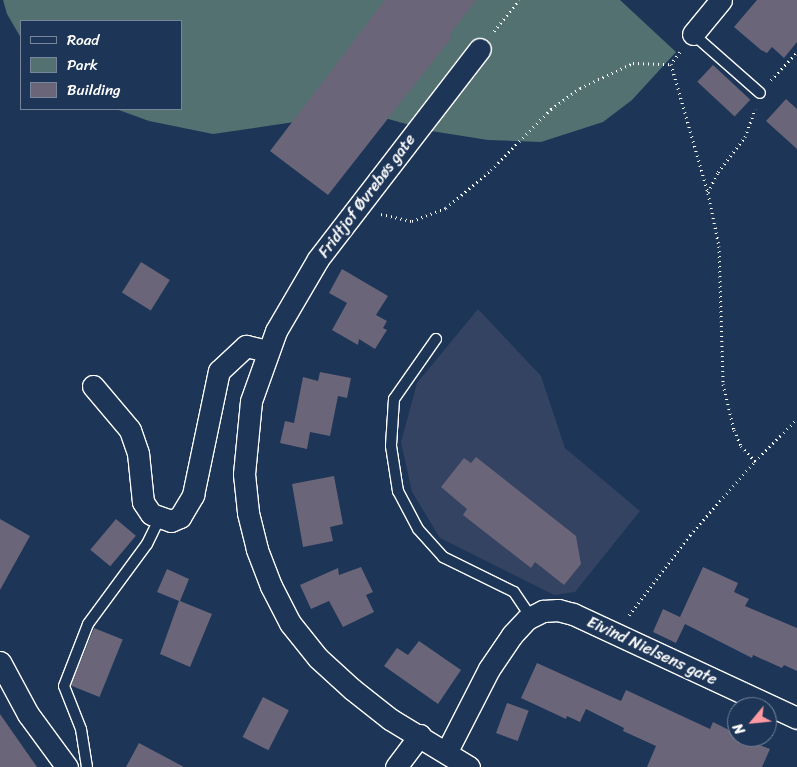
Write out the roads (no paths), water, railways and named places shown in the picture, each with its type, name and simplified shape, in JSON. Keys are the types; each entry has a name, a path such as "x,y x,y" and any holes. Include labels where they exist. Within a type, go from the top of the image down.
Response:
{"street":[{"path":"693,34 721,0"},
{"name":"Fridtjof Øvrebøs gate","path":"469,767 447,751 390,718 318,658 290,623 271,586 248,512 244,474 251,401 267,351 318,258 480,49"},
{"path":"93,386 130,430 138,453 143,502 159,519 171,521 180,517 194,495 219,370 246,346 267,351"},
{"name":"Eivind Nielsens gate","path":"447,751 489,668 512,634 531,617 543,611 558,610 615,634 797,718"},
{"path":"0,662 28,714 67,767"},
{"path":"396,767 420,735"}],"lane":[{"path":"693,34 760,94"},
{"path":"436,339 394,399 391,446 398,491 418,529 443,557 514,592 531,617"},
{"path":"87,767 81,729 64,686 88,624 147,544 159,519"}]}
